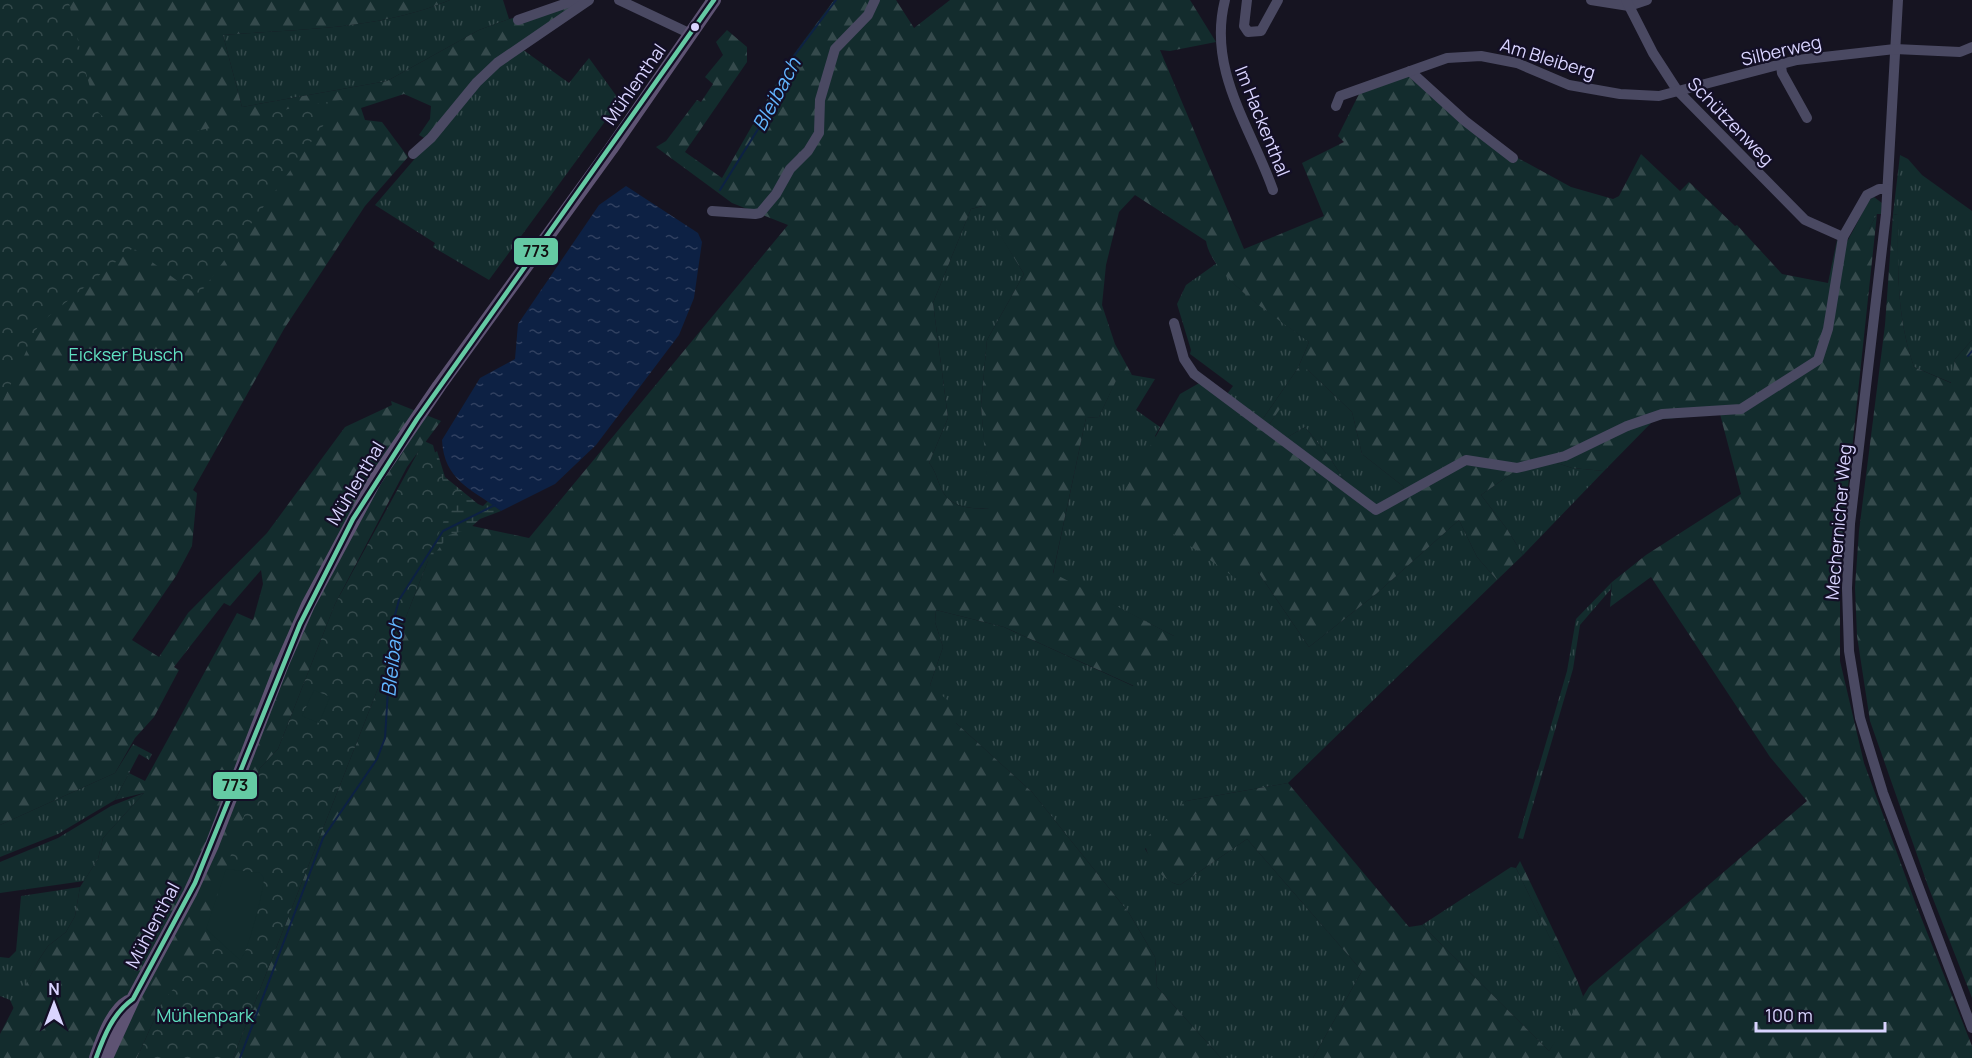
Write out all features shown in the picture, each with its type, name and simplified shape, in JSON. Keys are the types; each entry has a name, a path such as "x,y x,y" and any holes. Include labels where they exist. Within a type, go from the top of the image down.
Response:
{"main road":[{"name":"Mühlenthal","path":"106,1058 133,999 176,921 208,855 278,674 308,605 375,480 714,0"},
{"name":"Mühlenthal","path":"96,1058 122,1005 133,999"}],"street":[{"path":"518,20 567,3 584,0"},
{"path":"413,154 431,138 477,82 497,63 589,0"},
{"path":"619,0 692,34"},
{"path":"712,211 760,213 776,194 790,169 808,151 819,133 819,100 835,49 868,15 875,0"},
{"name":"Im Hackenthal","path":"1226,0 1219,28 1223,67 1273,190"},
{"path":"1247,0 1244,26 1248,32 1255,33 1261,31 1278,0"},
{"path":"1591,0 1628,3 1647,0"},
{"name":"Mechernicher Weg","path":"1898,0 1887,189 1872,355 1850,524 1847,588 1849,651 1860,718 1883,793 1972,1028"},
{"name":"Schützenweg","path":"1628,3 1653,53 1677,90 1805,220 1843,237"},
{"name":"Silberweg","path":"1677,90 1781,66 1797,60 1844,53 1895,49 1960,52 1972,47"},
{"name":"Am Bleiberg","path":"1336,106 1340,96 1447,58 1481,56 1517,63 1569,85 1620,94 1659,96 1677,90"},
{"path":"1781,66 1782,73 1807,118"},
{"path":"1410,71 1465,121 1513,158"},
{"path":"1174,323 1184,359 1194,374 1376,510 1467,460 1517,468 1565,456 1627,426 1662,414 1741,409 1818,360 1828,329 1843,237 1867,195 1879,189 1887,189"}],"green space":[{"name":"Eickser Busch","path":"0,0 450,0 423,10 367,23 223,35 242,107 387,81 479,30 509,19 575,4 506,54 426,139 419,135 430,119 431,106 404,94 361,108 365,120 382,122 408,157 365,206 284,329 193,490 197,493 192,546 176,576 132,640 159,657 188,613 267,533 345,427 392,405 391,401 441,421 407,467 335,604 278,749 260,768 231,860 238,968 162,1002 137,1058 0,1058 0,1034 38,961 48,946 66,932 75,916 80,887 98,859 103,838 144,793 115,800 129,773 145,781 237,613 253,620 263,584 261,570 230,606 224,603 174,667 179,670 154,717 135,738 115,773 0,825"},
{"path":"0,0 63,0 69,3 99,113 117,126 139,133 190,132 294,108 342,100 198,296 133,248 39,324 0,407"},
{"path":"450,0 503,0 509,19 479,30 387,81 242,107 223,35 367,23 423,10"},
{"path":"834,0 896,0 914,28 950,0 1190,0 1216,42 1170,51 1160,50 1244,249 1324,216 1302,163 1344,142 1338,136 1359,94 1407,75 1468,128 1515,163 1516,157 1571,187 1613,199 1619,196 1641,154 1680,191 1689,182 1735,226 1737,225 1782,274 1828,283 1837,240 1845,245 1854,229 1869,229 1877,214 1840,562 1840,661 1864,763 1915,902 1972,1046 1972,1058 1313,1058 1362,971 1247,839 1180,885 1161,874 1151,860 1145,846 1145,839 1186,801 1288,783 1409,927 1422,925 1549,1051 1589,987 1807,801 1770,757 1651,577 1610,607 1612,582 1646,555 1741,494 1720,414 1654,420 1604,471 1572,468 1554,462 1515,471 1481,495 1507,529 1523,555 1497,580 1477,557 1459,520 1376,594 1309,647 1258,572 1238,580 1121,497 1180,394 1201,382 1370,510 1404,487 1362,454 1352,412 1307,369 1269,425 1262,420 1298,368 1309,342 1265,310 1234,283 1211,255 1206,241 1135,195 1119,212 1106,265 1102,305 1115,344 1132,375 1121,370 1099,417 1086,418 1053,573 1174,636 1174,644 1134,686 1004,627 936,610 935,622 943,647 930,685 961,712 956,723 1032,792 1129,913 1155,957 1157,987 1221,1058 233,1058 444,520 529,538 788,225 732,203 656,147 666,141 697,100 701,102 713,84 705,77 723,55 716,42 727,30 747,47 747,62 685,152 722,178 791,58","holes":["982,206 1024,274 987,340 981,405 989,509 962,506 946,496 929,463 948,418 933,303 971,209"]},
{"path":"522,49 569,83 589,58 620,101 489,280 433,247 435,243 375,205 479,84"},
{"path":"1900,155 1908,159 1922,175 1972,211 1972,340 1955,359 1952,383 1914,367 1908,348 1899,292 1898,215 1893,214"},
{"path":"1874,197 1882,203 1881,214 1877,214 1869,229 1854,229 1869,200"},
{"path":"983,206 1024,274 987,340 981,405 990,509 962,506 951,501 942,490 929,463 948,418 933,303 971,209"},
{"path":"1893,214 1898,215 1898,273 1901,310 1914,367 1951,383 1955,359 1972,340 1972,998 1928,886 1870,721 1857,636 1855,587 1859,531 1885,325"},
{"path":"1217,263 1235,285 1309,342 1298,368 1262,420 1227,394 1233,386 1190,354 1191,350 1177,304 1186,285"},
{"path":"1306,368 1352,412 1362,454 1404,487 1377,506 1348,486 1330,458 1305,427 1286,438 1269,425"},
{"path":"1121,369 1132,375 1155,379 1136,410 1160,427 1155,436 1258,572 1309,647 1376,594 1459,520 1477,557 1497,580 1288,783 1186,801 1145,849 1164,876 1180,885 1247,839 1362,971 1313,1058 1221,1058 1157,987 1155,957 1129,913 1032,792 956,723 930,685 943,647 935,622 936,610 1004,627 1133,686 1174,636 1053,574 1086,418 1099,417"},
{"path":"1305,427 1330,458 1348,486 1286,438"},
{"name":"Mühlenpark","path":"424,441 433,445 443,482 464,496 444,520 233,1058 137,1058 162,1002 209,948 211,942 206,929 260,768 278,749 335,604"},
{"path":"437,451 445,477 478,504 483,506 488,501 501,511 480,519 469,529 449,535 430,560 424,561 441,482 433,454"},
{"path":"1554,462 1572,468 1604,471 1523,555 1507,529 1481,495 1515,471"},
{"path":"1612,582 1611,589 1580,625 1573,669 1523,839 1518,838 1567,671 1576,619"},
{"path":"314,690 330,697 319,723 302,716"},
{"path":"133,744 152,754 149,760 139,754 115,800 58,834 0,857 0,825 115,773"},
{"path":"144,793 103,838 98,859 84,881 0,893 0,862 58,838 111,806"},
{"path":"1520,861 1577,980 1572,984 1516,868"},
{"path":"1511,867 1516,868 1572,983 1577,980 1583,996 1581,1005 1549,1051 1422,925"},
{"path":"226,869 260,873 264,878 251,935 240,960 206,929"},
{"path":"80,887 75,916 66,932 48,946 38,961 14,1009 10,1000 0,996 0,957 9,958 16,951 21,896"}],"water":[{"path":"626,186 698,233 702,242 694,298 679,335 596,445 555,484 501,511 470,490 454,475 444,454 442,440 480,378 515,359 518,324 599,205"}],"waterway":[{"name":"Bleibach","path":"720,190 770,110 781,78 791,60 836,0"},
{"path":"1968,356 1972,351"},
{"name":"Bleibach","path":"240,1058 323,838 377,759 385,738 392,626 399,600 443,531 495,505"}],"transit line":[{"name":"773","path":"96,1058 110,1026 120,1011 133,999 195,883 300,624 353,519 417,419 714,0"}]}
